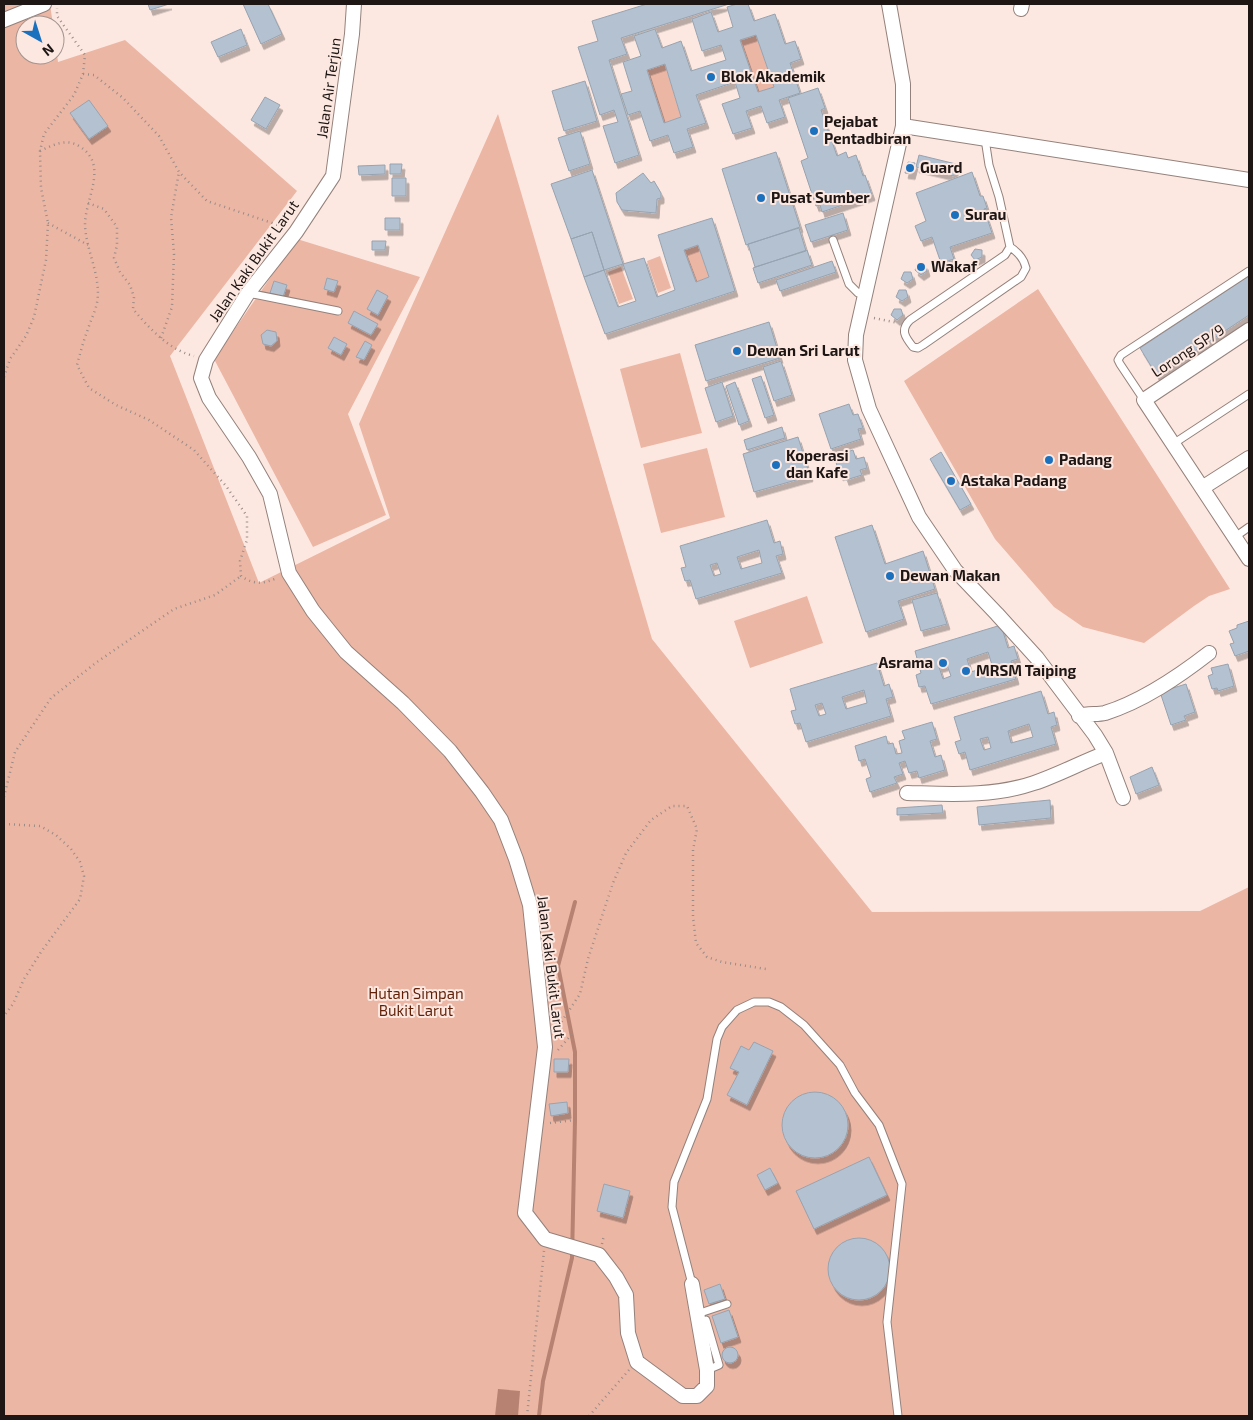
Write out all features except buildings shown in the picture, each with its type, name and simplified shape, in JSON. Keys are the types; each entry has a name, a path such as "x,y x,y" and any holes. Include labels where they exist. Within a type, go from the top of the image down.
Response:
{"street":[{"path":"4,20 44,4"},
{"name":"Jalan Air Terjun","path":"333,176 352,34 354,4"},
{"path":"889,4 903,84 903,126 860,316 855,344 858,377 883,442 919,517 955,570 1037,658 1095,735 1106,753 1123,798"},
{"path":"903,126 1249,180"},
{"name":"Jalan Kaki Bukit Larut","path":"333,176 296,232 248,293 206,360 201,378 209,398 249,457 270,494 290,573 313,611 346,652 404,703 450,752 482,792 500,820 516,859 530,905 545,1047 525,1213 546,1238"},
{"name":"Lorong SP/9","path":"1144,400 1249,330"},
{"path":"1144,400 1249,559"},
{"path":"1202,488 1249,458"},
{"path":"1079,716 1107,712 1147,694 1209,654"},
{"path":"907,793 957,795 1013,788 1034,783 1106,753"},
{"path":"546,1238 599,1255 616,1277 626,1296 628,1334 637,1362 683,1396 697,1396 707,1386 702,1317 692,1284"}],"lane":[{"path":"985,139 989,165 999,198 1010,247 1016,251 1026,268 1021,277 918,348 913,347 905,335 905,325 1005,255 1010,247"},
{"path":"833,240 849,284 858,293 866,289"},
{"path":"1144,400 1120,364 1118,360 1121,355 1249,271"},
{"path":"248,293 338,311"},
{"path":"1173,444 1249,394"},
{"path":"1235,537 1249,527"},
{"path":"692,1284 672,1207 674,1182 707,1099 717,1038 722,1027 737,1010 754,1002 769,1002 781,1007 804,1025 840,1065 856,1094 879,1125 902,1184 887,1322 898,1416"},
{"path":"702,1317 726,1304"}],"path":[{"path":"4,377 10,359 26,336 34,317 46,260 48,223 41,188 40,151 44,134 74,95 83,74 84,55 57,16 57,4"},
{"path":"83,74 94,76 123,98 159,136 178,172 207,201 256,216 296,232"},
{"path":"40,151 55,143 73,142 85,149 94,162 94,183 88,203 85,225 97,284 98,302 84,338 77,365 89,388 116,405 149,420 194,450 226,486 247,516 247,540 240,561 242,576 251,583 268,582 290,573"},
{"path":"161,338 172,307 174,254 171,217 178,172"},
{"path":"88,203 104,209 117,227 117,245 114,258 120,272 130,285 134,297 133,309 143,321 172,347 186,354 206,360"},
{"path":"48,223 88,245"},
{"path":"860,316 905,325"},
{"path":"4,797 15,752 51,698 97,662 174,609 215,595 242,576"},
{"path":"545,1047 580,994 588,960 613,883 626,853 651,820 672,806 687,806 697,829 693,850 693,917 696,943 707,957 722,962 766,969"},
{"path":"4,824 40,826 56,835 71,849 80,862 84,876 80,900 41,952 24,978 13,1004 4,1016"},
{"path":"536,1124 575,1120"},
{"path":"527,1416 546,1238"},
{"path":"589,1416 637,1362"}],"green space":[{"name":"Hutan Simpan Bukit Larut","path":"4,4 50,4 52,15 15,15 15,65 65,65 65,60 125,40 297,191 170,356 259,583 390,518 359,424 498,114 652,639 872,912 1200,911 1249,887 1249,1416 4,1416"},
{"path":"756,35 774,87 758,92 740,40"},
{"path":"665,64 681,117 664,123 647,70"},
{"path":"297,239 420,277 348,414 386,515 313,547 214,359"},
{"path":"698,245 709,277 696,282 684,250"},
{"path":"660,256 671,288 658,293 647,261"},
{"path":"621,267 633,299 619,304 608,272"},
{"name":"Padang","path":"1038,289 1230,589 1209,596 1144,643 1083,627 1054,607 995,539 904,381"},
{"path":"680,353 702,433 641,448 620,369"},
{"path":"707,448 725,517 661,533 643,464"},
{"path":"807,596 823,643 750,668 734,621"}],"shaded area":[{"path":"498,1389 520,1391 518,1416 495,1416"}],"waterway":[{"path":"539,1416 543,1381 572,1258 575,1052 558,966 575,902"}],"place":[{"name":"Blok Akademik","path":"711,77"},
{"name":"Pejabat Pentadbiran","path":"814,131"},
{"name":"Guard","path":"910,168"},
{"name":"Pusat Sumber","path":"761,198"},
{"name":"Surau","path":"955,215"},
{"name":"Wakaf","path":"921,267"},
{"name":"Dewan Sri Larut","path":"737,351"},
{"name":"Padang","path":"1049,460"},
{"name":"Koperasi dan Kafe","path":"776,465"},
{"name":"Astaka Padang","path":"951,481"},
{"name":"Dewan Makan","path":"890,576"},
{"name":"Asrama","path":"943,663"},
{"name":"MRSM Taiping","path":"966,671"}]}
